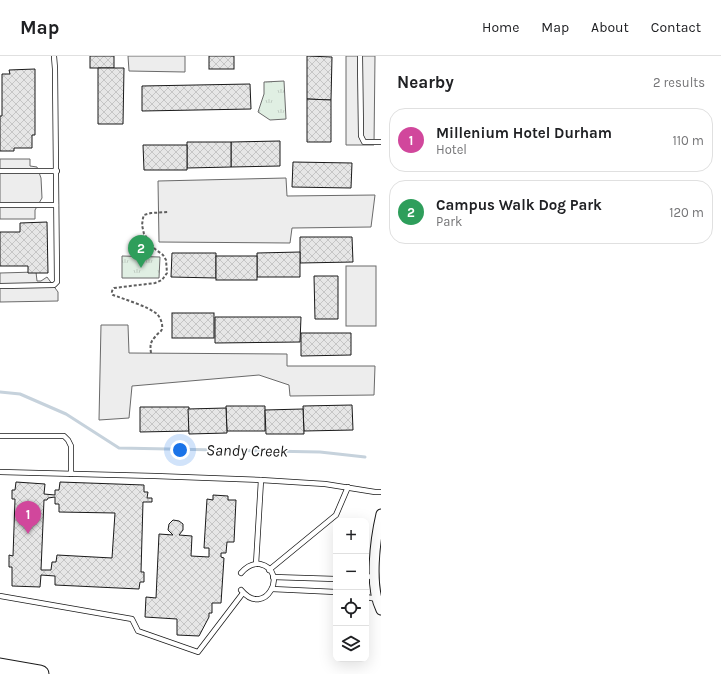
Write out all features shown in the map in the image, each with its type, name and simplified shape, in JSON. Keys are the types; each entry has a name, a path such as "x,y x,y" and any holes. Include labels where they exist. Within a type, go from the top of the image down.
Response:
{"highway":[{"path":"0,667 40,674"}],"street":[{"path":"381,514 370,577 378,586 377,599 381,610"}],"lane":[{"path":"0,286 54,285 57,282 56,69 54,56"},
{"path":"360,56 360,136 364,142 381,142"},
{"path":"0,172 57,171"},
{"path":"0,205 56,205"},
{"path":"0,436 64,436 71,446 71,474"},
{"path":"0,472 261,480 325,484 381,492"},
{"path":"256,564 261,480"},
{"path":"269,570 336,515 348,487"},
{"path":"0,596 132,619 138,631 198,652 242,591 245,595 255,599 261,599 270,593 274,582 273,577 269,570 262,565 250,565 241,573"},
{"path":"273,577 333,579"},
{"path":"272,589 333,592"},
{"path":"369,598 377,599"}],"path":[{"path":"151,353 150,343 161,331 162,326 158,314 143,306 113,295 112,290 114,288 155,283 162,280 167,273 166,260 163,255 154,249 144,234 142,225 144,215 168,212"}],"green space":[{"path":"284,81 286,119 270,120 258,112 264,94 264,82"},
{"path":"122,256 160,257 159,278 122,278"}],"shaded area":[{"path":"128,56 185,56 185,72 129,71"},
{"path":"346,56 375,56 374,145 346,145"},
{"path":"0,159 30,159 30,166 37,167 41,178 42,198 35,210 35,219 0,219"},
{"path":"286,178 287,196 375,195 371,227 292,228 290,243 159,242 158,181"},
{"path":"346,266 376,266 376,326 346,326"},
{"path":"36,272 37,281 41,281 47,277 58,292 58,301 0,302 0,273"},
{"path":"101,325 128,325 129,353 287,354 287,366 375,366 374,395 290,396 289,385 259,375 132,386 129,418 99,420"}],"building":[{"path":"90,56 114,56 114,68 90,68"},
{"path":"209,56 234,56 234,69 209,69"},
{"path":"307,56 332,57 331,100 307,99"},
{"path":"98,68 124,68 123,124 98,124"},
{"path":"35,69 35,135 32,135 32,148 14,148 14,151 0,151 2,74 10,74 9,70"},
{"path":"250,84 251,109 142,111 142,86"},
{"path":"307,99 331,100 331,142 307,142"},
{"path":"280,141 280,166 231,167 231,142"},
{"path":"187,142 231,142 231,167 187,168"},
{"path":"143,145 187,145 187,170 144,170"},
{"path":"293,162 352,163 351,188 292,187"},
{"path":"47,222 48,273 28,273 28,266 0,266 0,232 20,232 20,223"},
{"path":"300,237 352,237 353,262 300,263"},
{"path":"300,252 300,277 257,277 257,253"},
{"path":"172,253 216,253 216,278 171,277"},
{"path":"216,256 257,256 257,280 216,280"},
{"path":"314,276 338,276 338,319 315,319"},
{"path":"172,313 214,313 214,338 172,338"},
{"path":"215,317 301,317 300,342 215,343"},
{"path":"301,333 351,333 351,355 301,356"},
{"path":"352,405 353,430 304,431 303,406"},
{"path":"226,406 265,406 265,431 227,431"},
{"path":"140,407 189,407 189,431 140,432"},
{"path":"226,408 227,433 189,434 188,409"},
{"path":"303,409 304,434 266,434 265,410"},
{"path":"16,482 45,484 44,494 55,495 55,490 59,490 60,482 144,485 144,492 148,492 147,498 152,498 152,502 143,502 141,572 144,572 144,582 140,582 139,589 55,585 55,576 41,575 40,587 12,586 12,567 9,567 9,555 13,556 15,499 12,499 12,490 15,490","holes":["55,497 55,504 59,504 59,512 115,513 112,558 57,555 56,562 52,562 51,570 41,570 44,500"]},
{"path":"213,495 228,496 228,500 236,500 234,542 227,542 226,553 221,553 221,557 224,558 221,603 212,603 212,613 209,613 209,617 199,636 177,635 177,619 145,617 146,597 156,598 159,534 173,535 168,530 169,524 173,520 179,521 183,524 183,530 179,535 192,536 191,556 209,557 209,548 204,548 207,499 213,500"}],"waterway":[{"name":"Sandy Creek","path":"0,392 20,394 66,414 119,448 320,452 365,457"}],"place":[{"name":"Campus Walk Dog Park","path":"141,268"},
{"name":"Millenium Hotel Durham","path":"28,534"}]}
